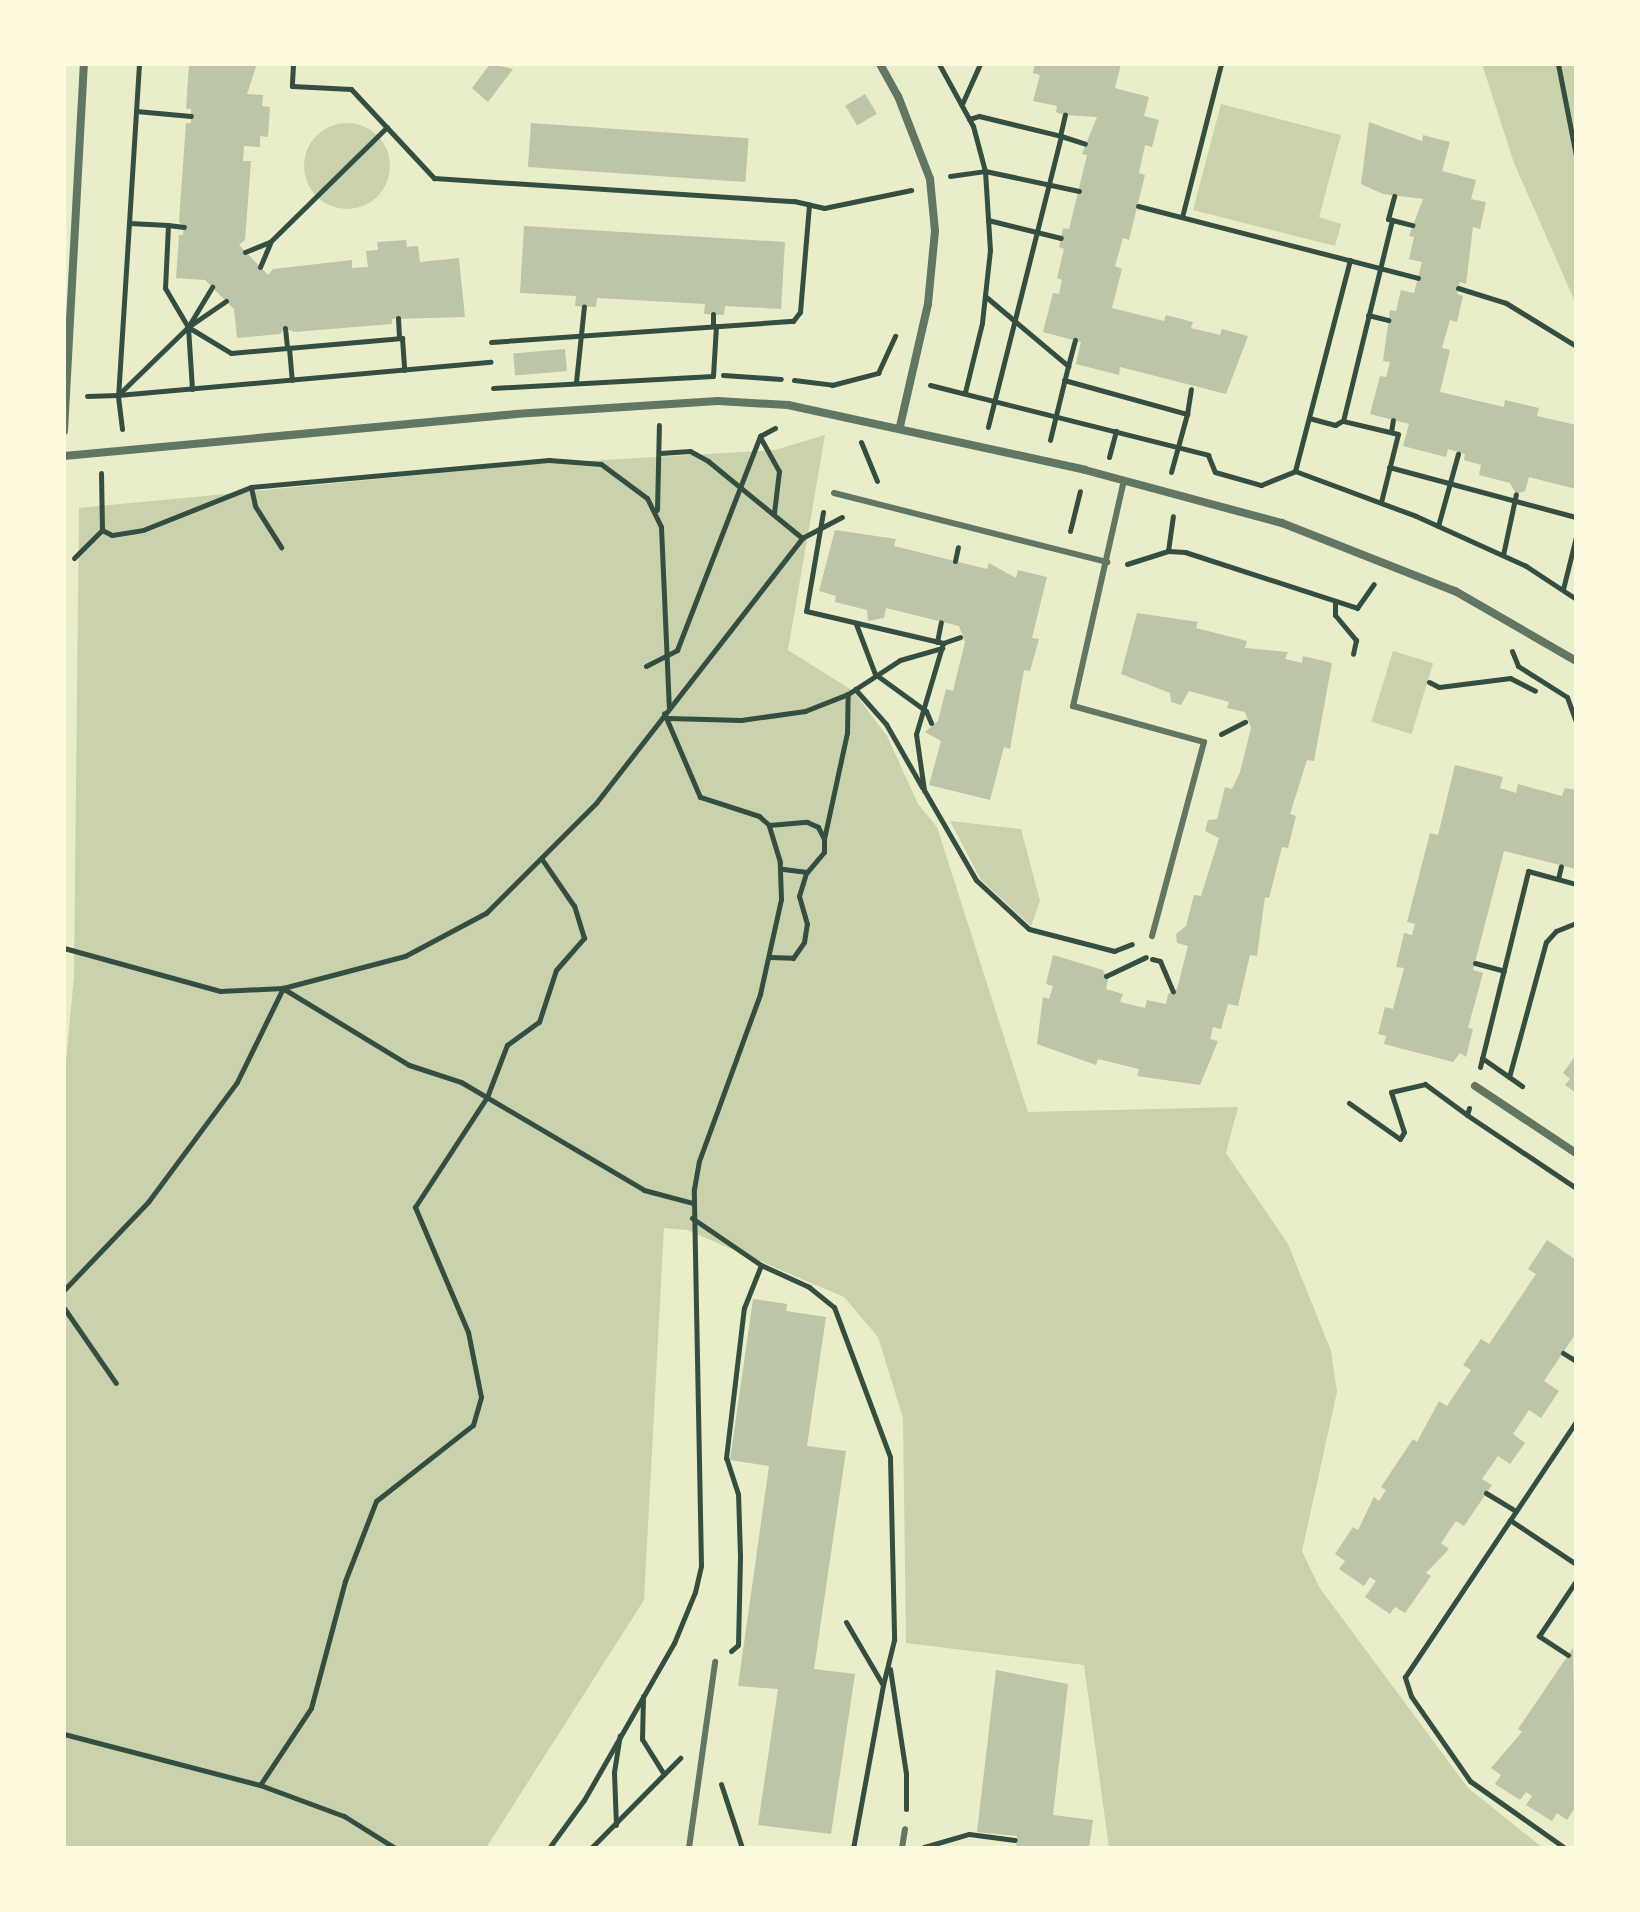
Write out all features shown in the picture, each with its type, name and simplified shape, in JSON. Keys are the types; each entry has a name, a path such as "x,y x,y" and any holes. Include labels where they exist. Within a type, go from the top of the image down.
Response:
{"street":[{"path":"64,431 84,64"},
{"path":"880,64 898,96 930,179 934,271 900,426"},
{"path":"64,456 658,405 756,402 900,426 1177,493 1386,560 1455,591 1576,661"},
{"path":"1475,1086 1576,1153"}],"lane":[{"path":"1124,480 1073,706 1204,742 1152,936"},
{"path":"834,493 1107,562"},
{"path":"689,1848 715,1662"},
{"path":"902,1848 905,1829"}],"path":[{"path":"123,432 118,395 139,64"},
{"path":"293,64 292,86 351,89 434,178 809,204 824,208 893,195"},
{"path":"939,64 969,119 985,171 988,220 985,296 965,392 1208,455 1215,472 1261,485 1295,471 1381,502 1503,555 1576,599"},
{"path":"962,105 980,64"},
{"path":"1182,217 1221,64"},
{"path":"1558,64 1576,156"},
{"path":"136,111 191,116"},
{"path":"983,447 1065,115"},
{"path":"969,119 979,116 1085,144"},
{"path":"245,252 270,242 387,127"},
{"path":"930,179 985,171 1079,191"},
{"path":"907,193 908,207"},
{"path":"1394,196 1388,219 1412,225"},
{"path":"491,342 793,321 800,312 809,204"},
{"path":"1138,206 1418,278"},
{"path":"988,220 1061,238"},
{"path":"1343,421 1392,220"},
{"path":"129,223 184,227"},
{"path":"168,225 165,288 188,327 192,389"},
{"path":"260,267 270,242"},
{"path":"1295,471 1350,260"},
{"path":"188,327 212,287"},
{"path":"1458,288 1506,303 1576,346"},
{"path":"985,296 1015,317 1068,366"},
{"path":"118,395 188,327 226,301"},
{"path":"576,382 584,306"},
{"path":"713,314 713,376"},
{"path":"1368,315 1388,320"},
{"path":"398,318 404,370"},
{"path":"188,327 231,353 399,338"},
{"path":"493,388 713,376 852,382 878,373 897,327"},
{"path":"285,328 292,380"},
{"path":"1045,461 1075,340"},
{"path":"118,395 491,362"},
{"path":"1064,380 1187,414"},
{"path":"1178,447 1191,389"},
{"path":"549,1848 584,1800 679,1631 701,1566 699,1278 693,1203 699,1161 769,957 781,899 781,869 769,825 759,816 700,797 667,713 666,572 654,470 660,453 658,405"},
{"path":"1309,418 1335,425 1343,421 1398,434 1381,502"},
{"path":"1391,432 1393,420"},
{"path":"646,666 668,659 684,636 760,436 779,471 774,514"},
{"path":"861,445 882,492"},
{"path":"660,453 690,451 742,488 802,538"},
{"path":"1438,526 1458,454"},
{"path":"102,530 112,535 143,530 251,487 562,461 601,464 647,498 657,515"},
{"path":"1389,467 1576,518"},
{"path":"74,558 102,530 101,472"},
{"path":"251,487 255,506 281,547"},
{"path":"834,493 828,492 819,528 806,611 941,644"},
{"path":"1168,551 1177,493"},
{"path":"1503,555 1516,494"},
{"path":"64,948 220,991 283,988 405,956 486,913 596,803 802,538 819,528"},
{"path":"1563,589 1576,537"},
{"path":"1107,562 1122,566 1168,551 1357,608 1377,581 1390,588"},
{"path":"1335,601 1335,615 1356,640 1353,654"},
{"path":"880,619 886,630"},
{"path":"924,790 916,734 926,711 941,644 941,622"},
{"path":"856,623 875,674 926,711 931,723"},
{"path":"667,713 771,718 848,694 900,660 960,637"},
{"path":"1510,647 1518,666 1567,697 1576,722"},
{"path":"1429,682 1439,687 1510,678 1535,691"},
{"path":"855,689 886,724 976,880 1029,929 1114,951 1152,936"},
{"path":"769,957 793,958 804,942 807,924 799,896 806,873 818,864 847,733 848,694"},
{"path":"769,825 807,822 818,827 824,839"},
{"path":"260,1785 311,1708 345,1581 376,1501 473,1425 481,1397 468,1332 415,1207 487,1097 507,1045 539,1022 556,970 584,938 574,906 541,858"},
{"path":"1558,879 1561,866"},
{"path":"781,869 806,873"},
{"path":"1467,1115 1528,871 1576,884"},
{"path":"1509,1077 1546,942 1556,931 1576,923"},
{"path":"1146,957 1152,936"},
{"path":"1106,976 1146,957 1160,961 1173,991"},
{"path":"1475,963 1504,971"},
{"path":"283,988 409,1065 461,1082 644,1190 693,1203"},
{"path":"64,1290 148,1202 237,1082 283,988"},
{"path":"1349,1103 1400,1139 1404,1132 1391,1092 1425,1084 1576,1188"},
{"path":"692,1218 761,1265 809,1287 834,1307 871,1396 890,1457 894,1640 853,1848"},
{"path":"715,1662 738,1645 738,1494 726,1458 744,1308 761,1265"},
{"path":"64,1308 116,1383"},
{"path":"1563,1353 1576,1361"},
{"path":"1565,1848 1470,1781 1411,1696 1405,1677 1576,1422"},
{"path":"1486,1493 1516,1511"},
{"path":"1510,1520 1576,1564"},
{"path":"1568,1655 1539,1636 1576,1581"},
{"path":"846,1622 883,1685"},
{"path":"890,1662 906,1773 905,1829 924,1847 969,1834 1015,1840"},
{"path":"643,1694 642,1739 663,1772"},
{"path":"616,1825 614,1772 621,1731"},
{"path":"64,1734 260,1785 344,1816 395,1848"},
{"path":"591,1848 676,1760"},
{"path":"717,1772 742,1848"}],"green space":[{"path":"1482,64 1576,64 1576,304 1514,163"},
{"path":"1221,104 1341,135 1319,217 1341,224 1335,246 1193,210"},
{"path":"347,123 371,130 383,142 390,166 383,190 371,202 347,209 323,202 311,190 304,166 311,142 323,130"},
{"path":"825,435 788,650 853,691 887,736 918,804 937,827 1028,1112 1238,1107 1226,1153 1288,1244 1331,1351 1337,1392 1302,1551 1319,1587 1468,1788 1543,1848 1109,1848 1084,1665 906,1643 903,1418 878,1337 844,1297 687,1230 664,1228 644,1600 486,1848 64,1848 64,1083 74,976 79,508 534,464 775,450"},
{"path":"1393,651 1433,663 1412,734 1371,722"},
{"path":"950,821 1021,829 1040,901 1031,926 981,880"}],"building":[{"path":"189,64 257,64 247,94 263,95 262,106 270,107 268,137 260,136 260,147 244,146 243,161 251,161 245,240 239,245 268,275 273,269 352,260 352,268 368,267 366,251 378,250 377,242 406,240 407,247 418,246 420,262 459,258 465,317 392,319 392,324 294,332 285,328 280,334 237,338 234,309 205,280 176,278 179,235 183,235 184,227 179,222 186,123 191,123 191,109 186,109"},
{"path":"490,64 513,69 488,102 472,88"},
{"path":"1035,64 1121,64 1115,88 1149,97 1144,116 1159,120 1152,147 1145,145 1139,173 1145,175 1129,240 1123,238 1115,266 1122,269 1112,308 1164,321 1166,315 1193,322 1191,328 1220,335 1222,329 1248,336 1226,394 1120,367 1119,375 1076,364 1081,342 1043,332 1053,293 1059,294 1062,280 1057,278 1064,249 1059,247 1063,228 1069,229 1087,155 1082,154 1097,117 1065,115 1056,112 1057,106 1033,101 1040,75 1033,73"},
{"path":"865,94 877,114 857,126 845,106"},
{"path":"1369,122 1422,141 1423,135 1450,142 1442,171 1476,180 1471,199 1486,202 1480,229 1473,227 1466,284 1460,282 1458,288 1457,294 1463,296 1457,322 1450,320 1442,348 1450,350 1440,392 1504,407 1505,400 1539,408 1537,416 1576,425 1576,489 1529,477 1525,491 1516,494 1510,483 1479,475 1481,465 1464,460 1465,454 1448,449 1446,457 1403,446 1409,424 1370,414 1380,376 1386,377 1390,362 1383,361 1390,310 1396,311 1401,290 1414,293 1422,262 1409,259 1414,237 1409,236 1423,199 1383,194 1361,184"},
{"path":"531,123 748,138 745,182 528,167"},
{"path":"524,226 785,242 781,309 725,306 724,315 704,314 705,304 597,298 596,307 575,306 576,296 520,293"},
{"path":"565,349 567,371 515,375 513,354"},
{"path":"835,530 896,539 894,546 987,569 989,563 1016,578 1018,570 1047,577 1032,638 1039,639 1030,671 1024,670 1010,749 1004,747 990,800 929,785 941,741 925,732 938,721 946,689 953,691 965,642 959,626 886,608 884,618 868,621 867,610 835,602 836,596 819,591"},
{"path":"1137,613 1198,622 1196,628 1247,641 1245,648 1288,652 1285,659 1302,663 1303,656 1332,663 1314,761 1307,760 1290,814 1296,816 1288,848 1282,847 1269,898 1265,897 1257,956 1250,955 1238,1006 1228,1004 1221,1029 1213,1027 1210,1039 1218,1041 1200,1085 1137,1076 1139,1069 1098,1059 1096,1065 1037,1044 1043,997 1049,999 1053,986 1046,984 1053,955 1103,970 1108,980 1106,989 1123,994 1120,1002 1145,1008 1147,1000 1166,1004 1168,994 1177,989 1188,946 1177,943 1176,934 1186,926 1194,895 1201,896 1219,838 1205,831 1208,820 1217,819 1225,787 1232,789 1240,772 1251,728 1245,712 1227,708 1229,702 1189,691 1181,705 1171,702 1170,693 1121,674"},
{"path":"1455,765 1503,777 1500,788 1516,793 1518,784 1562,796 1565,788 1576,790 1576,869 1504,851 1473,970 1483,973 1468,1028 1473,1029 1466,1057 1460,1053 1453,1062 1384,1044 1386,1036 1378,1034 1385,1007 1393,1009 1404,968 1396,967 1404,933 1412,935 1415,924 1407,922 1430,833 1438,835"},
{"path":"1576,1055 1576,1093 1565,1085 1570,1079 1563,1073"},
{"path":"1547,1240 1576,1260 1576,1333 1544,1381 1559,1391 1541,1418 1529,1410 1513,1434 1525,1443 1510,1464 1498,1456 1482,1479 1492,1485 1464,1526 1456,1521 1441,1543 1449,1549 1426,1573 1431,1576 1405,1613 1395,1607 1390,1614 1365,1597 1376,1581 1370,1577 1364,1586 1339,1569 1345,1561 1335,1554 1353,1527 1358,1530 1374,1497 1379,1501 1386,1490 1381,1487 1413,1439 1417,1442 1439,1401 1447,1406 1471,1370 1463,1365 1481,1339 1489,1344 1536,1274 1528,1269"},
{"path":"753,1299 787,1304 786,1311 826,1317 807,1446 846,1451 814,1669 855,1674 831,1834 758,1825 778,1689 738,1686 769,1466 730,1460"},
{"path":"1573,1648 1576,1806 1567,1820 1557,1813 1552,1821 1526,1805 1532,1796 1526,1792 1520,1800 1495,1784 1501,1775 1491,1768 1522,1732 1518,1729"},
{"path":"996,1670 1068,1684 1053,1815 1093,1820 1089,1848 1016,1848 1017,1836 977,1832"}]}
